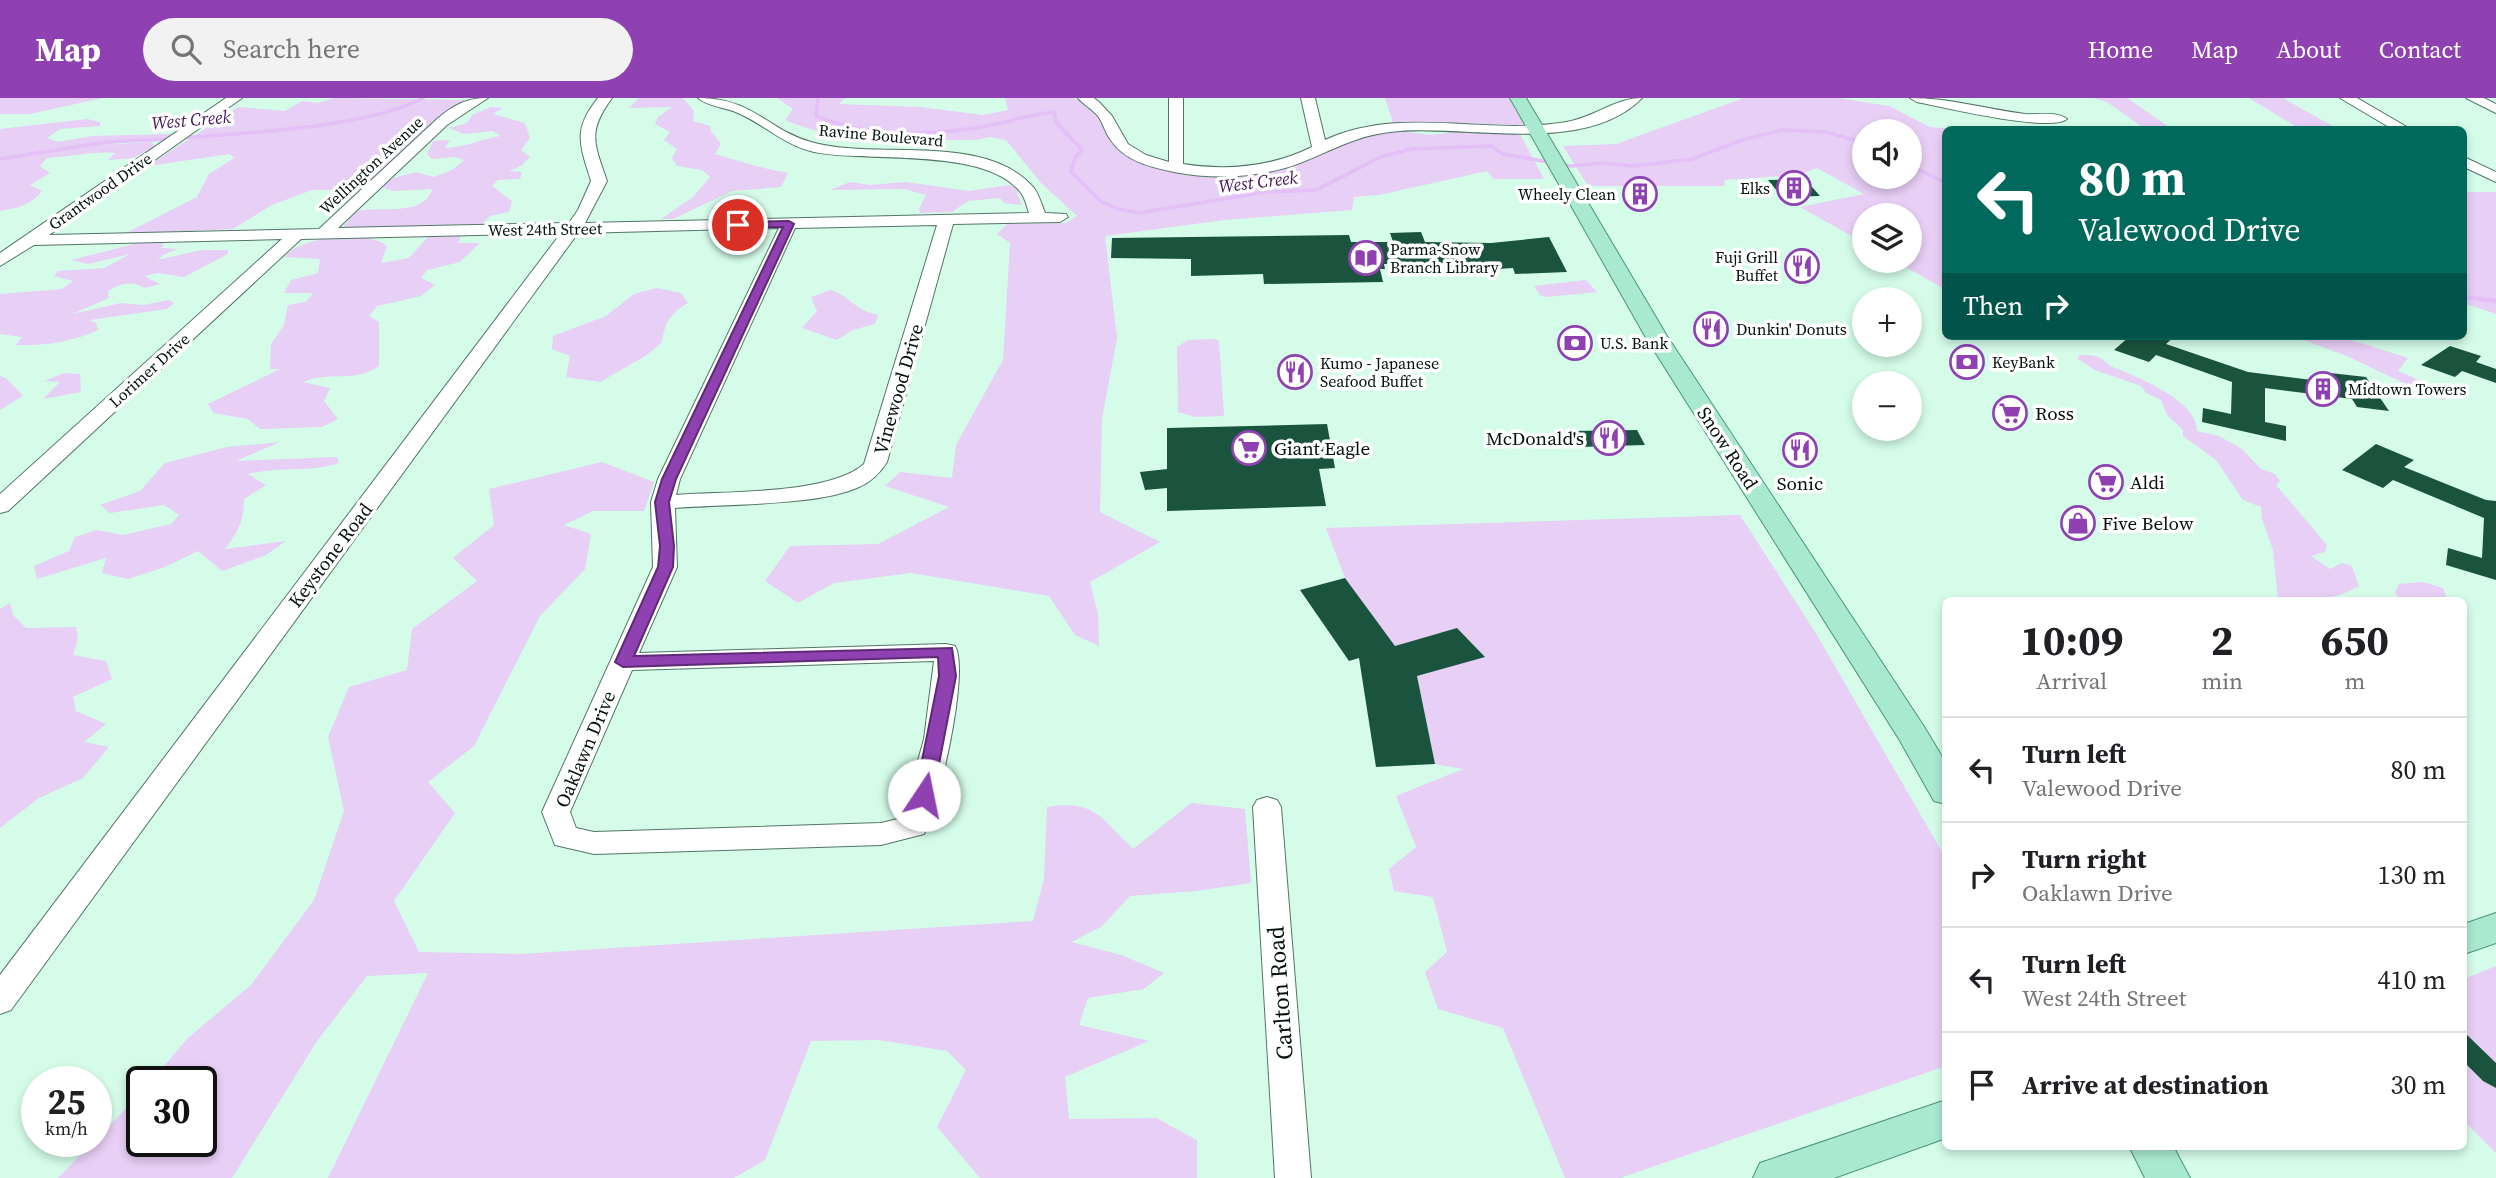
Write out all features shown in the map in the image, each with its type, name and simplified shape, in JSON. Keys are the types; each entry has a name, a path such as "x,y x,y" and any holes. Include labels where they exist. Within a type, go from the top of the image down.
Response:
{"main road":[{"name":"Snow Road","path":"1518,98 1656,336 1912,733 1942,785"},
{"path":"2467,938 2496,928"},
{"path":"1775,1178 1942,1120"},
{"path":"2152,1150 2168,1178"}],"street":[{"name":"Grantwood Drive","path":"0,261 235,98"},
{"name":"Wellington Avenue","path":"324,233 442,122 459,108 481,98"},
{"name":"Keystone Road","path":"0,1000 573,228 595,194 599,181 584,139 587,122 605,98"},
{"name":"Ravine Boulevard","path":"705,98 744,110 789,141 818,149 855,154 945,157 984,165 1019,179 1031,193 1040,217"},
{"path":"1084,98 1108,117 1123,147 1143,159 1176,168 1229,173 1265,168 1294,160 1319,146 1364,131 1395,127 1541,135 1591,121 1634,98"},
{"path":"1176,98 1176,168"},
{"path":"1308,98 1319,146"},
{"path":"1917,98 2025,118 2060,119"},
{"path":"2347,98 2398,126"},
{"path":"2473,98 2496,109"},
{"path":"2467,163 2496,178"},
{"name":"West 24th Street","path":"29,240 1060,217"},
{"name":"Vinewood Drive","path":"662,502 820,491 842,488 864,478 877,462 946,220"},
{"name":"Oaklawn Drive","path":"623,662 946,652 948,676 924,795 914,826 881,834 594,843 565,836 556,812 665,567 667,546 662,502 669,479 789,224"},
{"name":"Lorimer Drive","path":"0,506 298,234"},
{"name":"Carlton Road","path":"1267,807 1293,1178"}],"shaded area":[{"path":"0,98 103,98 30,114 0,114"},
{"path":"334,98 465,100 361,190 312,190 272,205 233,229 124,234 197,197 209,174 234,158 230,154 148,166 238,107 285,111 302,101 318,103"},
{"path":"639,98 683,98 694,111 693,121 710,126 721,144 715,154 788,173 781,187 732,191 673,219 661,219 693,197 710,177 702,170 677,166 672,158 677,149 664,140 670,132 655,124 658,117 672,107 629,108"},
{"path":"777,98 845,98 839,104 920,107 983,115 1008,110 1005,98 1073,98 1089,105 1105,123 1114,147 1135,161 1173,171 1224,176 1367,134 1395,130 1430,135 1471,130 1519,132 1544,179 1493,179 1487,171 1379,195 1354,197 1352,210 1224,220 1105,236 1117,338 1102,419 1100,512 1160,542 1090,582 1098,614 1099,646 1075,635 1049,596 911,573 834,583 798,603 765,581 790,546 878,544 949,507 885,486 900,472 952,478 956,445 1003,360 1010,243 997,234 1007,224 1066,223 1077,216 1042,184 1006,140 989,137 977,140 904,140 831,134 785,120 793,109"},
{"path":"1385,98 1513,98 1528,125 1393,123"},
{"path":"1744,98 1838,98 1889,106 1914,119 1852,119 1852,187 1817,168 1799,175 1725,180 1724,186 1588,186 1563,146 1616,144"},
{"path":"2093,98 2127,98 2168,126 2141,126 2107,102"},
{"path":"2249,98 2283,98 2333,126 2295,126"},
{"path":"491,107 503,108 493,114 525,123 530,138 521,150 530,157 521,166 509,171 522,172 520,179 498,180 492,186 512,201 509,212 490,216 481,225 340,230 357,211 411,207 428,198 432,189 393,191 382,187 393,178 416,172 434,177 452,170 464,160 454,157 432,159 427,154 433,141 450,140 445,148 452,148 500,136 493,131 464,134 449,128 467,123 472,115"},
{"path":"87,119 100,122 100,126 60,129 47,138 58,142 92,136 172,134 167,138 103,145 152,142 155,147 133,158 108,160 115,153 89,153 47,158 40,166 50,173 30,185 42,191 38,196 24,205 0,211 0,129"},
{"path":"1922,123 1942,128 1942,288 1916,273 1922,273 1922,203 1852,203 1852,236 1800,207 1864,194 1855,189 1922,189"},
{"path":"850,182 870,185 906,182 969,191 1009,185 1015,187 1022,205 1004,203 1000,198 968,201 952,212 920,213 919,209 926,195 904,189 830,190"},
{"path":"2467,192 2496,192 2496,314 2467,306"},
{"path":"461,236 458,243 480,243 460,262 427,270 421,278 435,285 421,296 377,306 369,316 379,322 379,366 352,376 322,377 303,382 330,388 324,401 338,419 322,427 260,429 248,419 213,413 208,404 280,369 270,369 271,344 284,325 288,305 306,302 313,293 284,293 291,280 318,273 320,259 284,257 293,250 334,237 365,238 387,246 381,263 409,258 428,237"},
{"path":"142,242 163,242 162,248 178,249 158,260 201,250 228,250 228,254 184,277 157,273 144,276 160,284 145,288 135,284 122,285 108,291 109,298 72,314 121,303 143,305 169,300 174,303 167,309 90,320 96,323 98,330 58,342 16,345 22,337 0,334 0,294 62,289 73,281 54,276 58,271 104,268 130,254 88,264 71,260"},
{"path":"1586,280 1597,292 1547,297 1540,295 1534,286"},
{"path":"656,288 681,293 688,303 670,318 662,342 647,355 600,382 566,377 570,356 552,349 553,336 606,316 634,294"},
{"path":"831,290 862,309 878,315 875,324 853,330 837,340 802,328 817,311 811,297"},
{"path":"1188,340 1219,341 1224,416 1195,417 1178,412 1177,347"},
{"path":"2304,340 2351,340 2408,358 2398,371 2450,393 2444,400 2433,397 2347,356"},
{"path":"2079,355 2098,357 2164,391 2188,409 2195,420 2197,431 2219,436 2242,449 2261,469 2275,474 2280,481 2276,485 2327,545 2325,552 2311,556 2330,569 2342,563 2352,566 2359,586 2330,597 2278,597 2273,550 2262,519 2261,507 2243,500 2216,460 2183,436 2183,430 2167,415 2161,400 2146,393 2141,386 2095,370 2078,359"},
{"path":"64,373 80,374 81,392 43,399 60,382 44,381"},
{"path":"0,376 6,378 23,396 0,410"},
{"path":"280,442 236,461 337,457 339,463 316,468 248,474 266,485 244,499 239,526 225,549 286,541 266,555 222,571 198,551 165,567 128,579 102,573 106,558 37,579 34,566 69,551 75,537 97,530 123,535 171,524 179,515 164,505 110,513 100,505 140,491 165,463 227,447"},
{"path":"602,462 654,482 644,511 593,511 564,525 591,534 585,569 540,616 474,746 428,782 455,813 394,901 419,952 521,954 1033,921 1044,879 1047,807 1063,805 1087,809 1105,820 1133,849 1191,803 1245,809 1251,883 1130,896 1101,927 1071,942 1121,955 1164,973 1144,989 1088,998 1079,1025 1149,1041 1065,1077 1069,1119 1156,1118 1197,1140 1197,1178 980,1178 937,1127 966,1070 947,1051 879,1040 811,1041 765,1160 734,1178 328,1178 428,973 367,976 317,1041 232,1178 58,1178 79,1157 112,1157 112,1123 126,1108 126,1157 217,1157 217,1066 164,1066 188,1038 251,985 314,900 344,811 328,737 349,687 407,670 412,629 477,581 453,558 494,525 489,489"},
{"path":"1740,515 1817,635 1942,852 1942,1067 1620,1178 1565,1178 1503,1028 1438,1009 1425,972 1447,952 1433,897 1394,891 1389,869 1416,847 1396,796 1463,769 1435,764 1417,676 1484,656 1457,628 1395,646 1345,578 1326,528"},
{"path":"2423,582 2443,588 2446,597 2398,597 2395,592 2399,584"},
{"path":"10,603 13,615 26,628 76,627 78,638 73,655 106,661 112,679 73,697 76,711 106,724 84,742 109,747 83,778 39,798 0,828 0,609"},
{"path":"2496,966 2496,1153 2467,1124 2467,978"}],"building":[{"name":"Elks","path":"1805,179 1820,196 1782,197 1768,180"},
{"name":"Parma-Snow Branch Library","path":"1421,232 1425,242 1491,243 1549,237 1567,272 1515,274 1513,268 1454,272 1450,263 1384,264 1385,269 1380,269 1383,282 1264,284 1263,274 1191,276 1191,259 1111,258 1112,238 1349,235 1351,242 1393,242 1390,233"},
{"name":"Midtown Towers","path":"2125,340 2170,340 2166,344 2248,372 2336,383 2330,373 2366,377 2389,411 2357,407 2352,399 2265,388 2265,422 2286,426 2286,441 2202,422 2203,408 2231,414 2232,382 2156,355 2149,362 2114,350"},
{"name":"Midtown Towers","path":"2450,346 2481,356 2476,362 2496,369 2496,383 2462,371 2455,377 2421,365"},
{"name":"Giant Eagle","path":"1327,424 1335,468 1319,469 1326,506 1167,511 1167,488 1145,490 1140,472 1167,469 1167,428"},
{"name":"McDonald's","path":"1637,430 1645,445 1579,447 1573,431"},
{"name":"Midtown Towers","path":"2376,444 2414,460 2404,467 2486,500 2496,501 2496,580 2446,565 2448,548 2482,558 2484,518 2393,480 2383,488 2342,470"},
{"path":"1345,578 1395,646 1457,628 1485,657 1417,676 1435,764 1376,767 1359,658 1349,661 1300,590"},
{"path":"2467,1035 2496,1063 2496,1088 2483,1081 2467,1065"}],"waterway":[{"name":"West Creek","path":"180,138 338,123 399,108 423,98"},
{"name":"West Creek","path":"818,98 816,116 858,128 903,133 970,129 1054,112 1056,122 1082,150 1075,158 1071,172 1100,201 1118,209 1139,213 1267,192 1316,190 1381,157 1411,149 1491,146 1503,154 1571,166 1601,163 1634,166 1692,159 1745,139 1783,130 1826,132 1852,140"},
{"name":"West Creek","path":"0,159 106,142 170,139"},
{"name":"West Creek","path":"1922,171 1942,181"},
{"name":"West Creek","path":"2467,297 2496,301"}],"place":[{"name":"Elks","path":"1794,188"},
{"name":"Wheely Clean","path":"1640,194"},
{"name":"Parma-Snow Branch Library","path":"1366,258"},
{"name":"Fuji Grill Buffet","path":"1802,266"},
{"name":"Dunkin' Donuts","path":"1711,329"},
{"name":"U.S. Bank","path":"1575,343"},
{"name":"KeyBank","path":"1967,362"},
{"name":"Kumo - Japanese Seafood Buffet","path":"1295,372"},
{"name":"Midtown Towers","path":"2323,389"},
{"name":"Ross","path":"2010,413"},
{"name":"McDonald's","path":"1609,438"},
{"name":"Giant Eagle","path":"1249,448"},
{"name":"Sonic","path":"1800,450"},
{"name":"Aldi","path":"2106,482"},
{"name":"Five Below","path":"2078,523"}],"route":[{"path":"738,225 789,224 669,479 662,502 662,522 667,546 665,567 623,662 946,652 948,676 924,795"}]}
